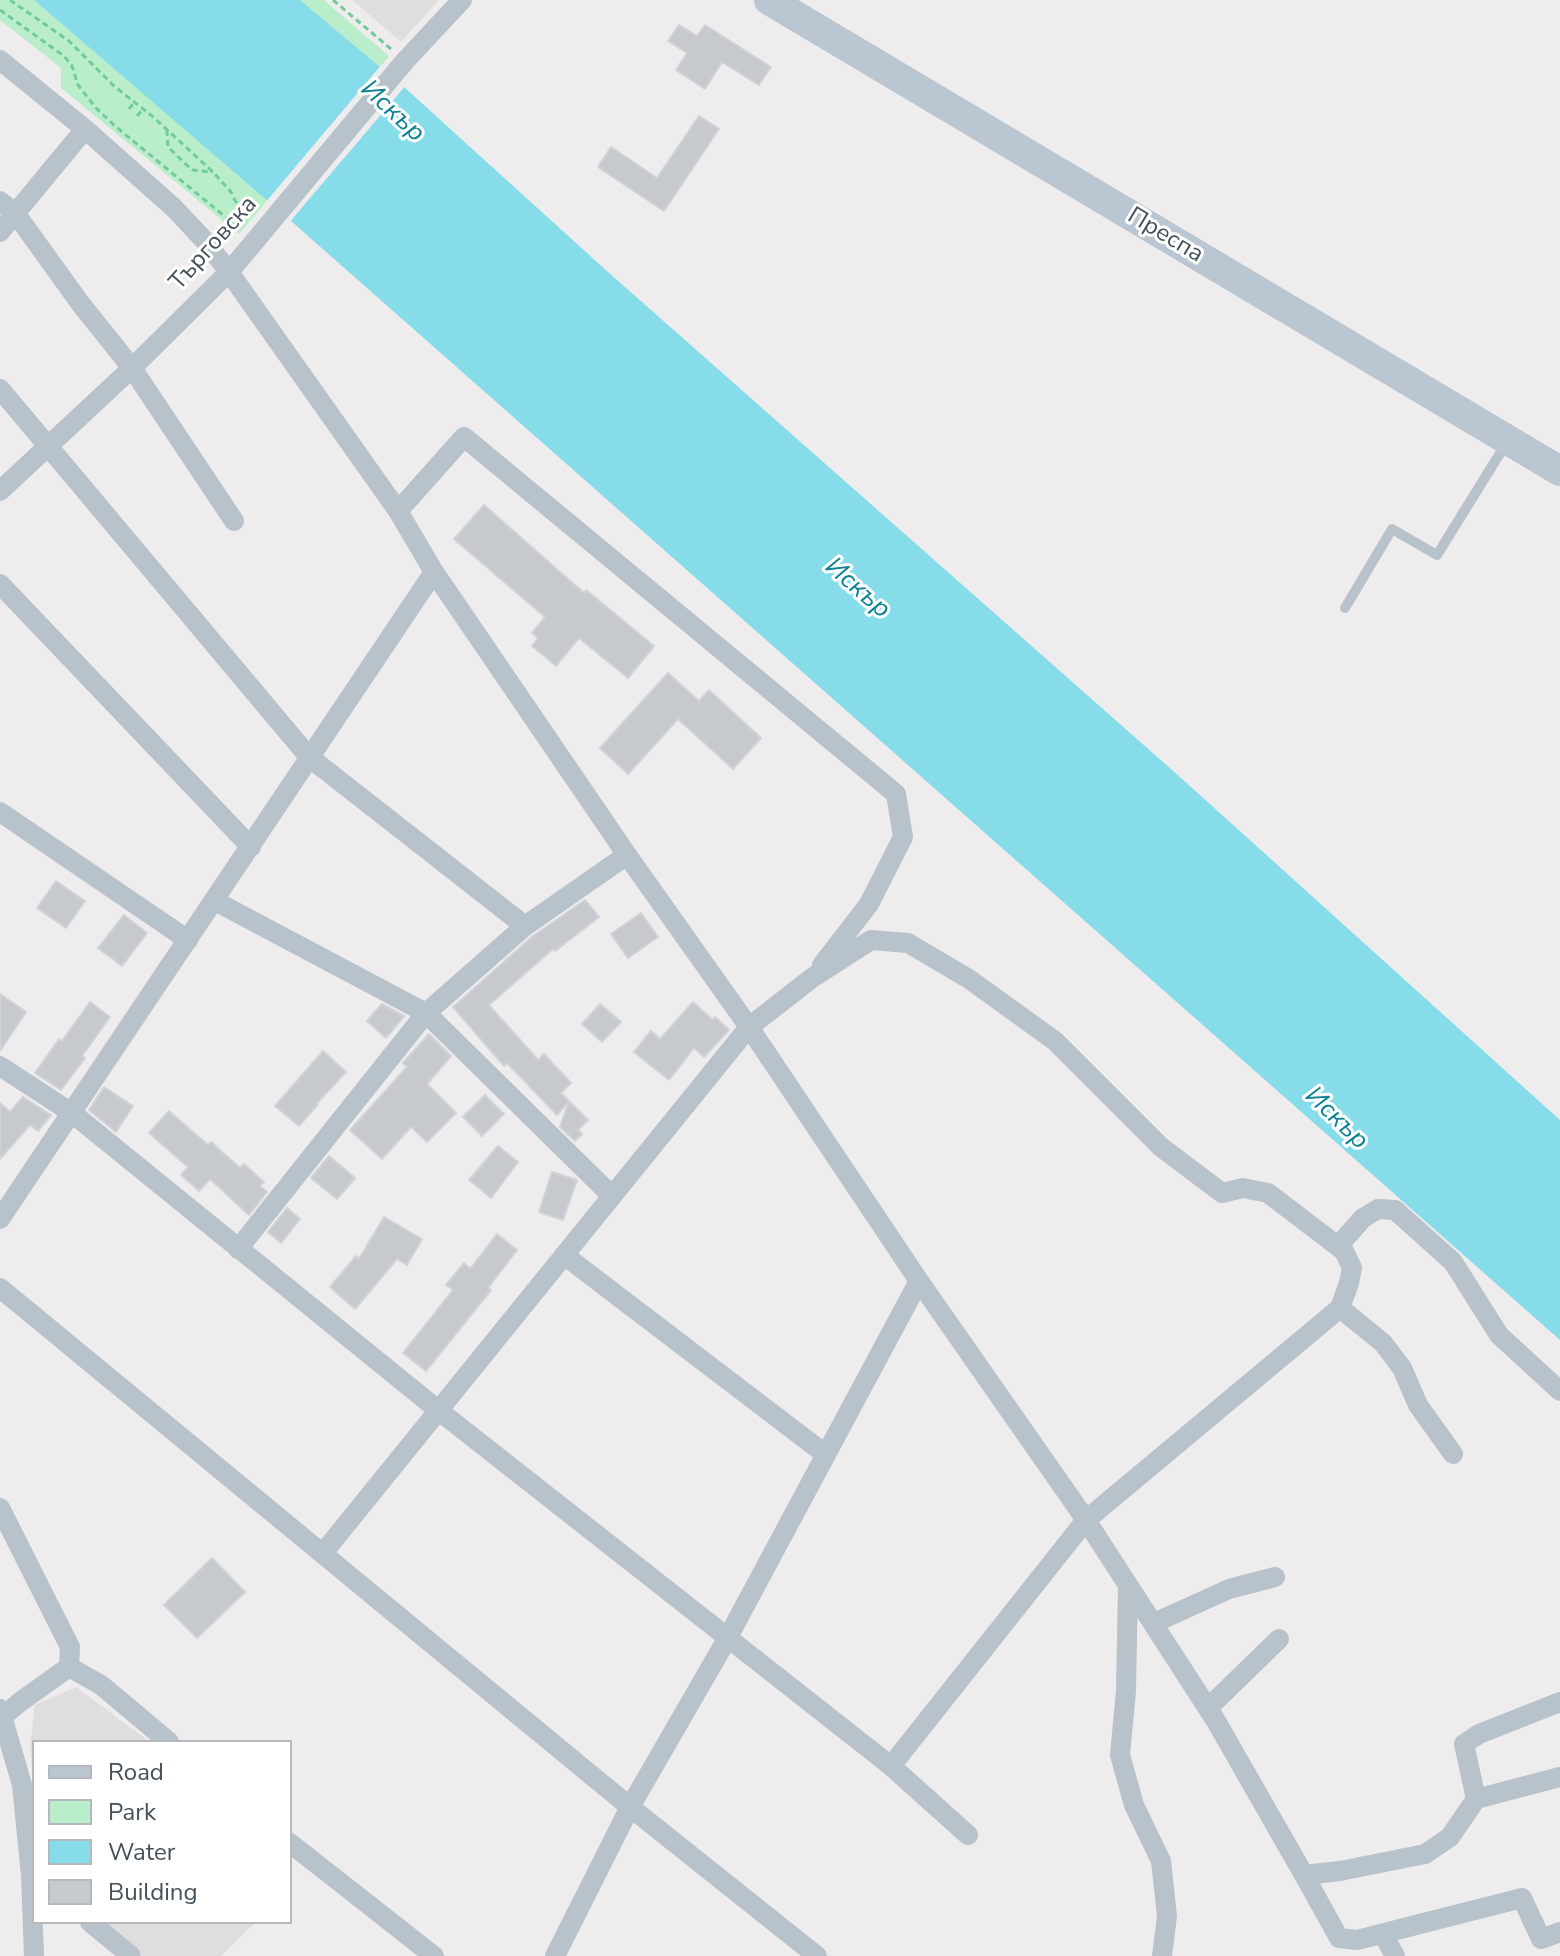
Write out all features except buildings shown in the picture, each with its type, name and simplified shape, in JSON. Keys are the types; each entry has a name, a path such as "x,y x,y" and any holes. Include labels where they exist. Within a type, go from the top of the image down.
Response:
{"main road":[{"name":"Преспа","path":"769,0 1560,471"}],"street":[{"name":"Търговска","path":"0,491 229,272 457,5"},
{"path":"0,60 85,129 174,208 229,272 398,511 434,572 1086,1520 1208,1708 1339,1938 1357,1940 1522,1898 1541,1939 1560,1932"},
{"path":"0,232 8,208 85,129"},
{"path":"8,208 132,368 234,521"},
{"path":"0,389 309,757 525,926"},
{"path":"398,511 464,437 896,794 903,837 869,904 812,978"},
{"path":"0,1219 434,572"},
{"path":"0,584 251,847"},
{"path":"0,812 188,940"},
{"path":"238,1249 426,1013 525,926 627,855"},
{"path":"215,901 426,1013 612,1196"},
{"path":"323,1553 749,1027 812,978 871,940 908,943 969,979 1055,1041 1161,1147 1222,1193 1243,1188 1268,1193 1344,1251 1352,1268 1340,1308 1086,1520 891,1766"},
{"path":"0,1066 72,1113 438,1410 891,1766 968,1835"},
{"path":"1338,1246 1363,1218 1378,1209 1395,1210 1453,1262 1499,1335 1560,1391"},
{"path":"564,1255 825,1454"},
{"path":"555,1956 630,1807 727,1639 919,1281"},
{"path":"0,1288 630,1807 817,1956"},
{"path":"1340,1308 1383,1343 1402,1368 1418,1405 1453,1454"},
{"path":"0,1508 70,1647 69,1667"},
{"path":"1154,1623 1229,1589 1275,1577"},
{"path":"1128,1585 1126,1691 1120,1755 1134,1805 1161,1861 1167,1916 1162,1956"},
{"path":"1208,1708 1279,1639"},
{"path":"32,1868 22,1785 1,1715 69,1667"},
{"path":"69,1667 101,1685 167,1740"},
{"path":"1476,1799 1464,1744 1479,1734 1560,1702"},
{"path":"1304,1875 1425,1854 1450,1837 1476,1799 1560,1777"},
{"path":"292,1845 434,1956"},
{"path":"34,1924 34,1956"},
{"path":"92,1924 131,1956"},
{"path":"1383,1934 1395,1956"}],"lane":[{"path":"1345,608 1392,529 1437,555 1508,440"}],"path":[{"path":"10,0 69,41 106,79 213,172 238,202 247,225 249,246"},
{"path":"333,0 404,64"},
{"path":"0,10 64,56 72,66 84,95 96,108 239,228 249,246"},
{"path":"129,109 134,102"},
{"path":"137,116 143,109"},
{"path":"167,130 168,147 192,170 213,172"}],"shaded area":[{"path":"352,0 439,0 401,42"},
{"path":"76,1687 147,1740 32,1740 32,1767 30,1747 35,1705"},
{"path":"104,1924 254,1924 221,1956 143,1956"}],"green space":[{"path":"0,0 34,0 268,200 239,234 61,88 61,68 0,20"},
{"path":"300,0 324,0 389,56 380,67"}],"water":[{"name":"Искър","path":"34,0 300,0 404,87 608,272 1180,777 1560,1120 1560,1340 291,221"}],"pier":[{"path":"382,64 407,84 288,224 265,203"}]}
